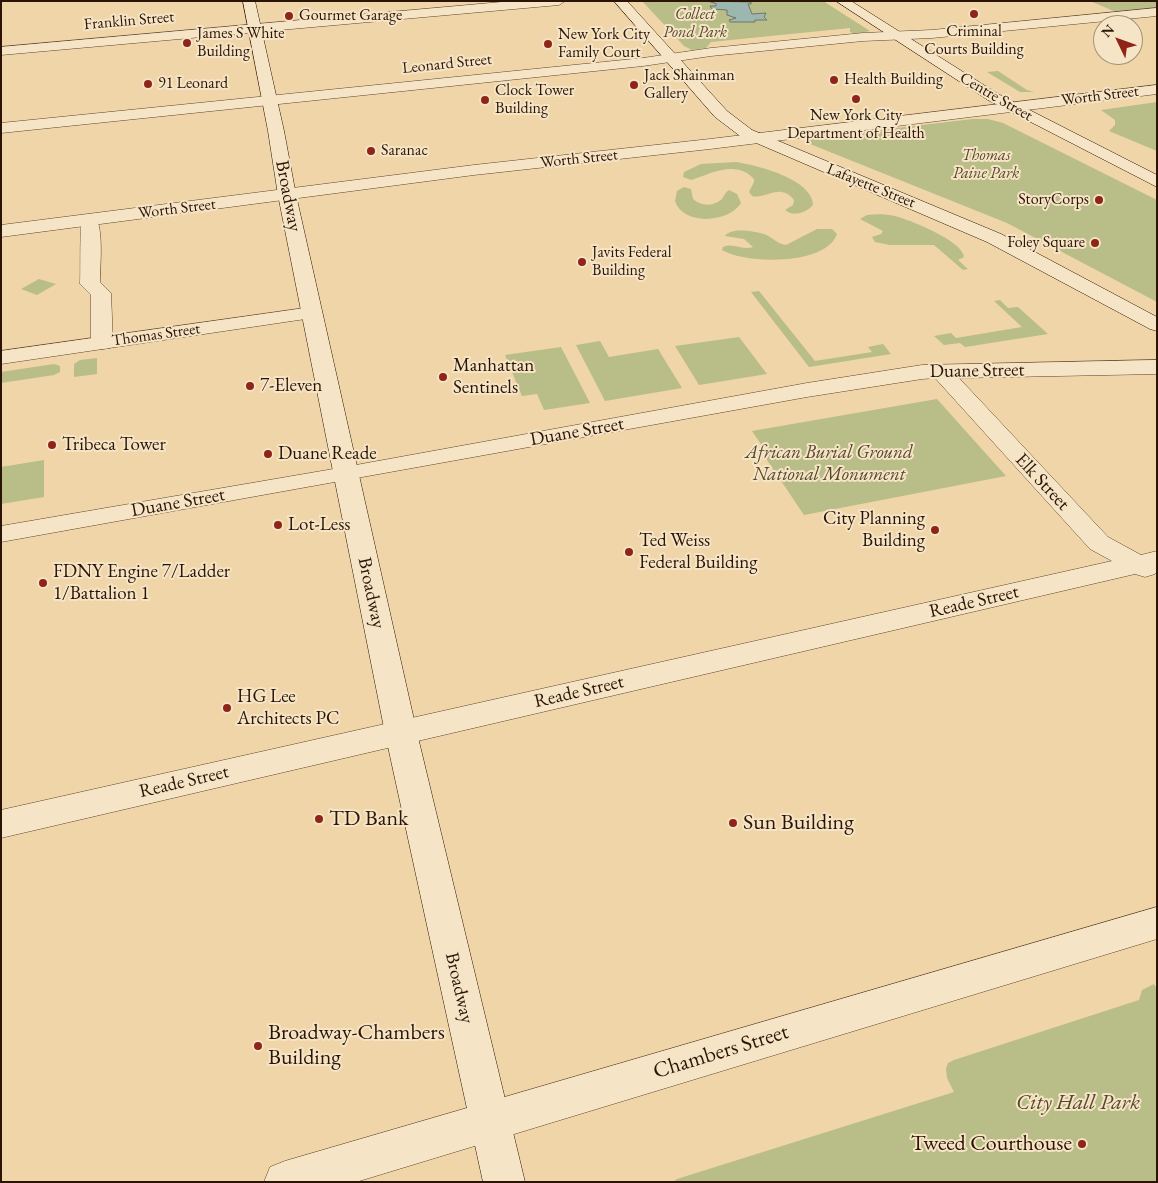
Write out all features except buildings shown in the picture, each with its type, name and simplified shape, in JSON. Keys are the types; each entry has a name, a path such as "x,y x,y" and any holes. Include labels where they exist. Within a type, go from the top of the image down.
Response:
{"street":[{"name":"Broadway","path":"249,1 345,474 401,733 504,1182"},
{"name":"Franklin Street","path":"1,51 559,1"},
{"name":"Lafayette Street","path":"620,1 721,114 738,128 756,138 994,238 1157,325"},
{"name":"Centre Street","path":"842,1 937,63 1011,107 1157,182"},
{"path":"1083,4 1104,15"},
{"name":"Leonard Street","path":"1128,15 1157,12"},
{"name":"Leonard Street","path":"1,128 670,58 711,52 1093,18"},
{"name":"Worth Street","path":"1,231 508,166 1157,89"},
{"path":"89,220 91,244 90,284 102,293 102,343"},
{"name":"Thomas Street","path":"1,358 312,313"},
{"name":"Duane Street","path":"1,534 807,390 922,372 1157,367"},
{"name":"Elk Street","path":"941,372 1099,543 1150,566"},
{"name":"Reade Street","path":"1,824 1150,566"},
{"name":"Chambers Street","path":"286,1182 1157,923"}],"green space":[{"name":"Collect Pond Park","path":"642,1 823,1 870,31 856,34 850,32 850,28 711,42 706,48 692,50 684,46"},
{"path":"1090,1 1157,1 1157,8 1116,12"},
{"path":"998,71 1027,90 1034,92 1020,92 987,72"},
{"path":"1157,102 1157,151 1109,131 1115,125 1115,120 1101,110"},
{"name":"Thomas Paine Park","path":"973,119 988,119 1003,123 1157,200 1157,302 1007,223 805,142 811,138"},
{"path":"736,162 769,170 794,181 811,196 813,205 803,212 796,214 785,210 793,205 794,200 783,192 757,197 752,196 749,192 754,179 747,173 739,170 723,170 691,180 683,177 684,172 701,164"},
{"path":"684,187 691,189 693,199 703,204 710,205 718,202 729,190 737,194 741,203 727,215 717,218 696,218 687,215 675,201 677,191"},
{"path":"867,215 895,216 935,232 955,244 964,257 958,260 968,269 963,270 934,245 890,245 875,242 872,237 881,234 883,231 860,219"},
{"path":"817,229 832,229 837,234 830,244 818,252 802,257 766,260 733,255 722,250 723,247 727,246 753,247 744,239 725,236 732,231 743,230 760,233 786,245"},
{"path":"39,279 56,284 37,295 21,289"},
{"path":"759,291 815,361 872,352 868,347 883,344 891,354 809,367 751,292"},
{"path":"1000,300 1008,308 1018,307 1048,334 965,347 960,343 944,345 934,336 951,333 956,338 1022,327 994,301"},
{"path":"739,337 767,374 699,385 675,346"},
{"path":"600,341 609,357 658,349 682,388 605,401 576,345"},
{"path":"561,347 590,403 544,410 537,394 522,396 505,355"},
{"path":"97,358 97,374 74,377 74,364 80,360"},
{"path":"54,364 60,366 60,372 54,375 1,383 1,372"},
{"name":"African Burial Ground National Monument","path":"937,399 1006,476 804,515 765,457 769,456 752,431"},
{"path":"44,460 44,497 1,504 1,467"},
{"name":"City Hall Park","path":"1154,984 1157,989 1157,1182 673,1182 677,1179 954,1092 947,1078 946,1069 948,1063 1139,1000 1142,990"}],"water":[{"path":"708,1 751,2 751,4 748,4 752,14 766,13 764,17 767,20 730,22 729,20 736,18 727,15 727,10 712,9 710,6 716,6 716,4"}],"place":[{"name":"Criminal Courts Building","path":"974,14"},
{"name":"Gourmet Garage","path":"289,16"},
{"name":"James S White Building","path":"187,43"},
{"name":"New York City Family Court","path":"548,44"},
{"name":"Health Building","path":"834,80"},
{"name":"91 Leonard","path":"148,84"},
{"name":"Jack Shainman Gallery","path":"634,85"},
{"name":"New York City Department of Health","path":"856,99"},
{"name":"Clock Tower Building","path":"485,100"},
{"name":"Saranac","path":"371,151"},
{"name":"StoryCorps","path":"1099,200"},
{"name":"Foley Square","path":"1095,243"},
{"name":"Javits Federal Building","path":"582,262"},
{"name":"Manhattan Sentinels","path":"443,377"},
{"name":"7-Eleven","path":"250,386"},
{"name":"Tribeca Tower","path":"52,445"},
{"name":"Duane Reade","path":"268,454"},
{"name":"Lot-Less","path":"278,525"},
{"name":"City Planning Building","path":"935,530"},
{"name":"Ted Weiss Federal Building","path":"629,552"},
{"name":"FDNY Engine 7/Ladder 1/Battalion 1","path":"43,583"},
{"name":"HG Lee Architects PC","path":"227,708"},
{"name":"TD Bank","path":"319,819"},
{"name":"Sun Building","path":"733,823"},
{"name":"Broadway-Chambers Building","path":"258,1046"},
{"name":"Tweed Courthouse","path":"1082,1144"}]}
